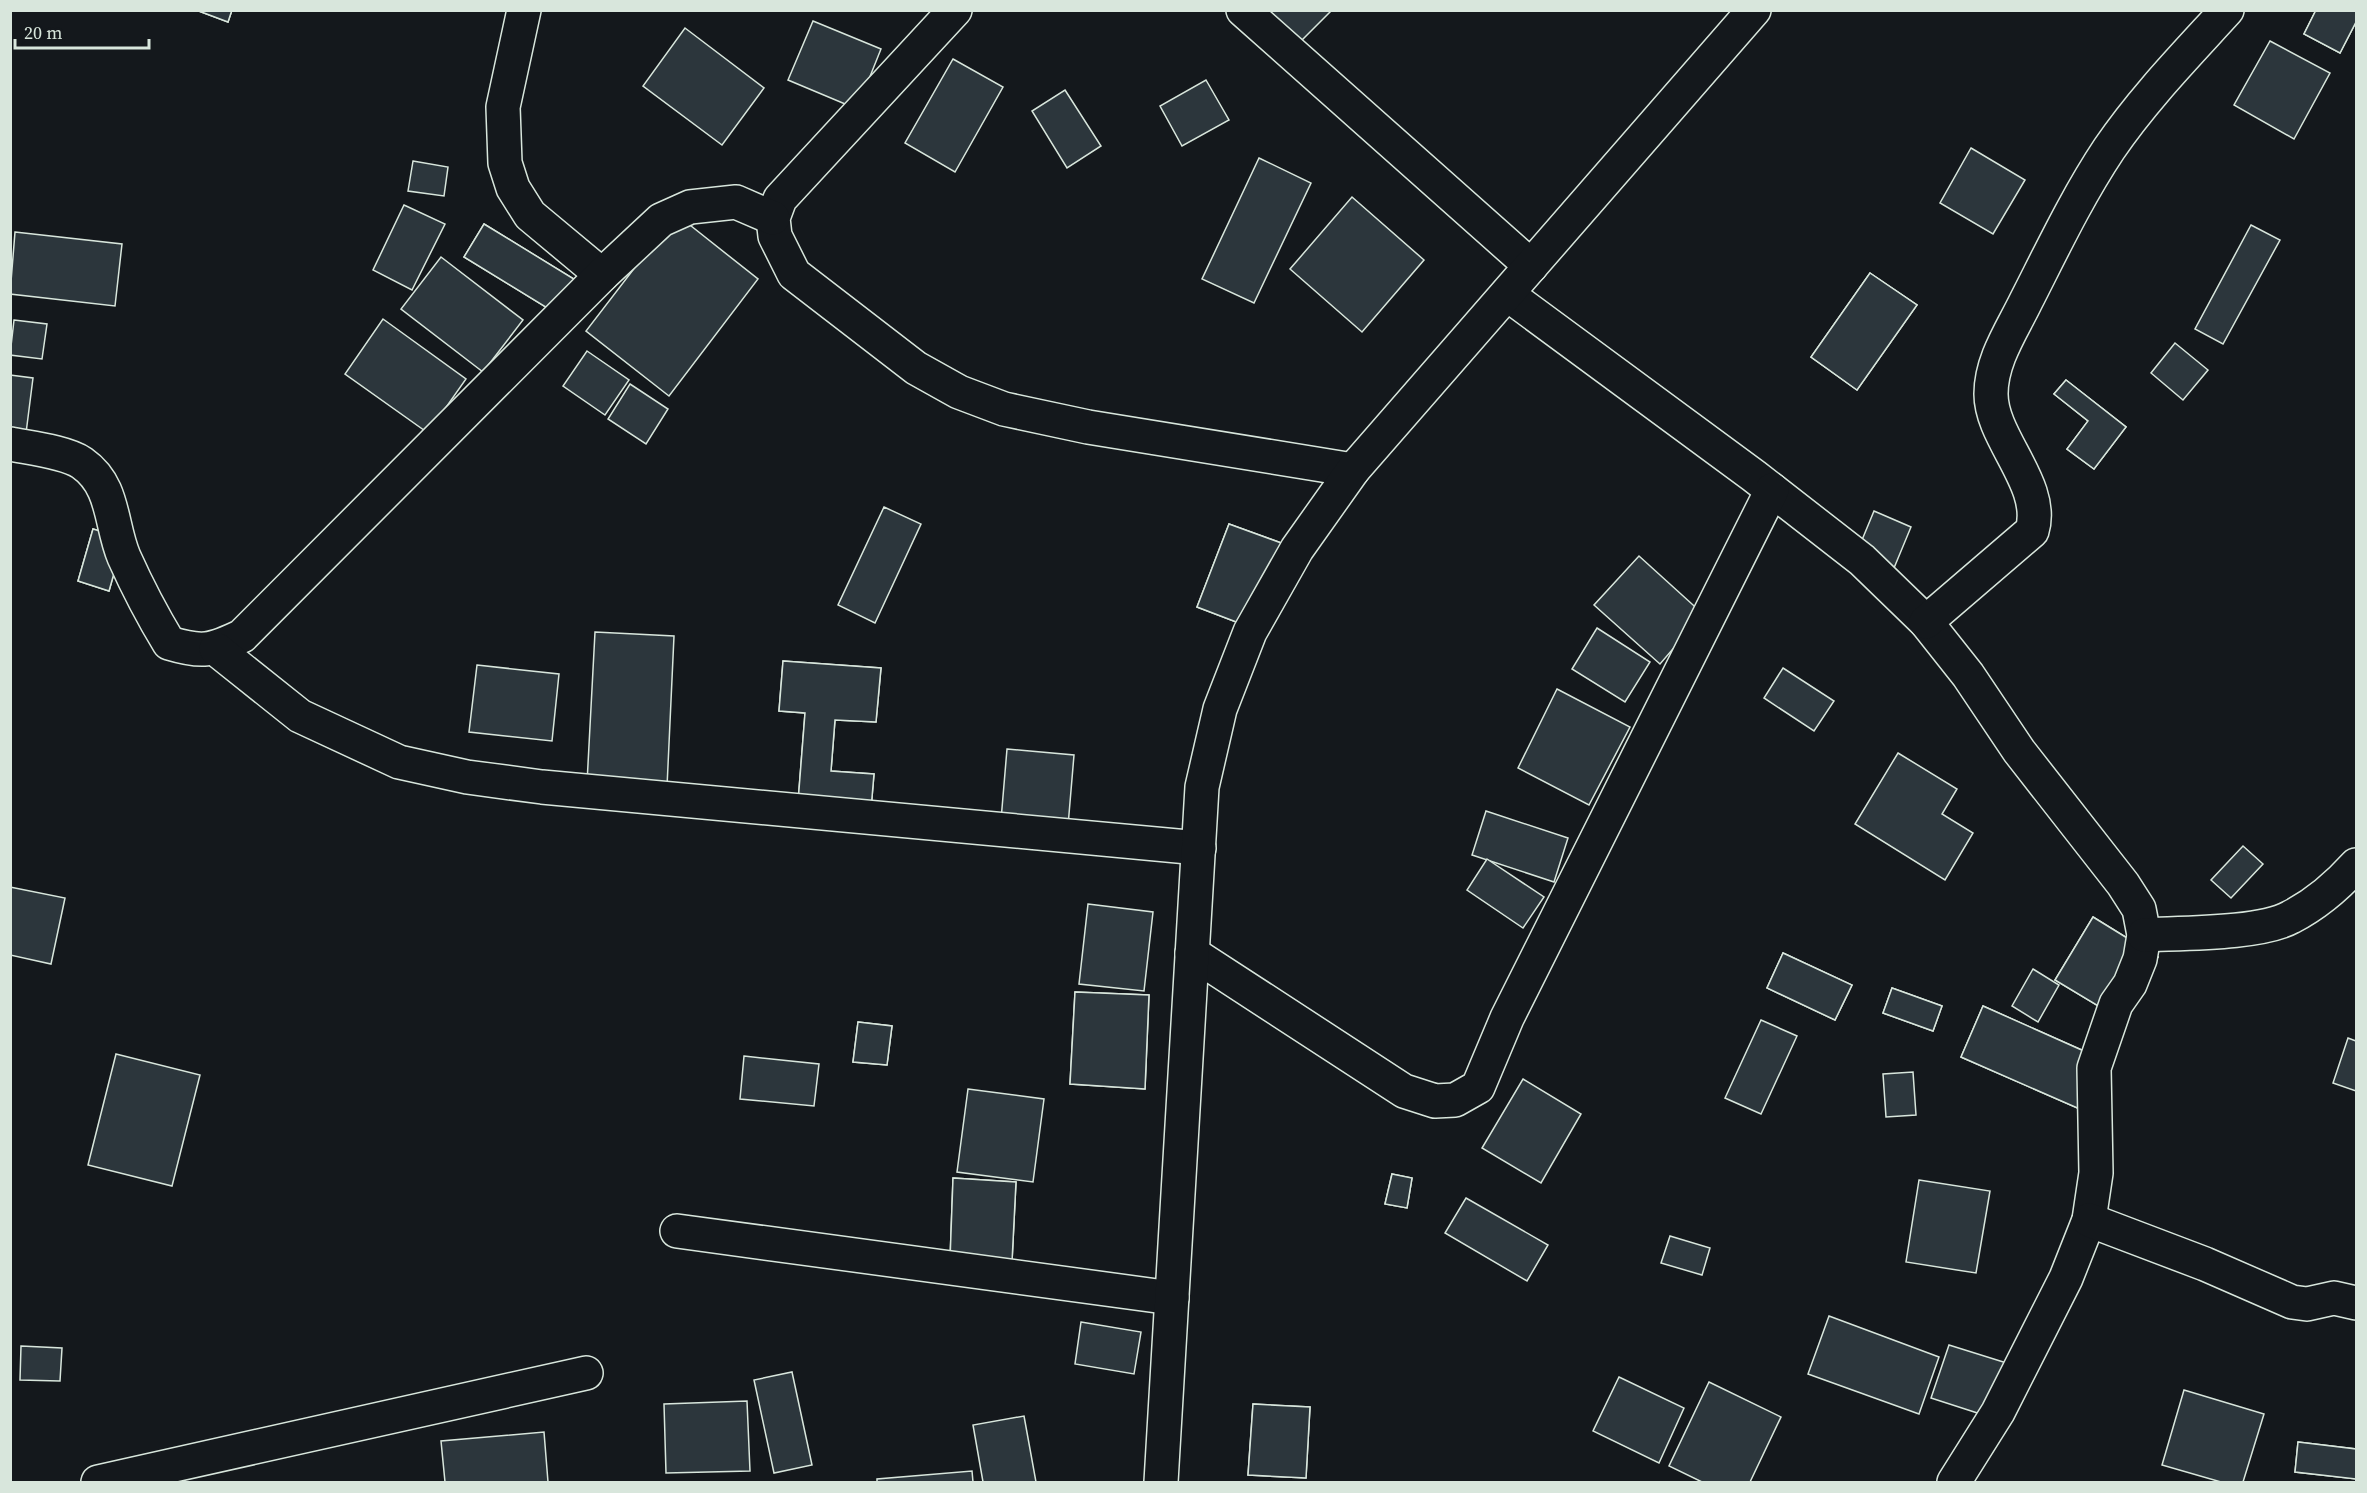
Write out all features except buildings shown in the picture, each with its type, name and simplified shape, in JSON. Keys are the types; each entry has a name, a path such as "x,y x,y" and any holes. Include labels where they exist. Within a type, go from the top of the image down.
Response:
{"street":[{"path":"524,10 502,107 505,164 513,188 530,215 602,275"},
{"path":"955,10 780,200 773,218 775,236 794,274 916,368 959,392 1004,409 1088,427 1353,470"},
{"path":"1243,10 1531,266"},
{"path":"1161,1482 1203,787 1220,709 1250,632 1297,549 1353,470 1754,10"},
{"path":"1926,622 2032,531 2036,520 2028,489 1995,417 1991,395 1995,364 2068,218 2109,149 2156,88 2227,10"},
{"path":"10,444 47,451 81,463 106,488 123,554 150,611 169,643 192,650 216,649 242,636 602,275 661,220 690,207 736,202 773,218"},
{"path":"1507,294 1772,490 1862,560 1926,622 1968,675 2019,751 2123,884 2139,909 2144,935 2140,959 2130,984 2116,1004 2094,1068 2096,1173 2089,1220 2066,1278 1998,1412 1954,1482"},
{"path":"1192,953 1404,1090 1434,1101 1455,1100 1478,1087 1507,1018 1772,490"},
{"path":"216,649 300,716 399,762 467,777 542,787 1199,848"},
{"path":"2144,935 2260,927 2290,918 2337,886 2356,865"},
{"path":"2089,1220 2205,1264 2292,1302 2307,1304 2334,1298 2356,1303"},
{"path":"677,1232 1172,1298"},
{"path":"98,1482 586,1373"}]}
